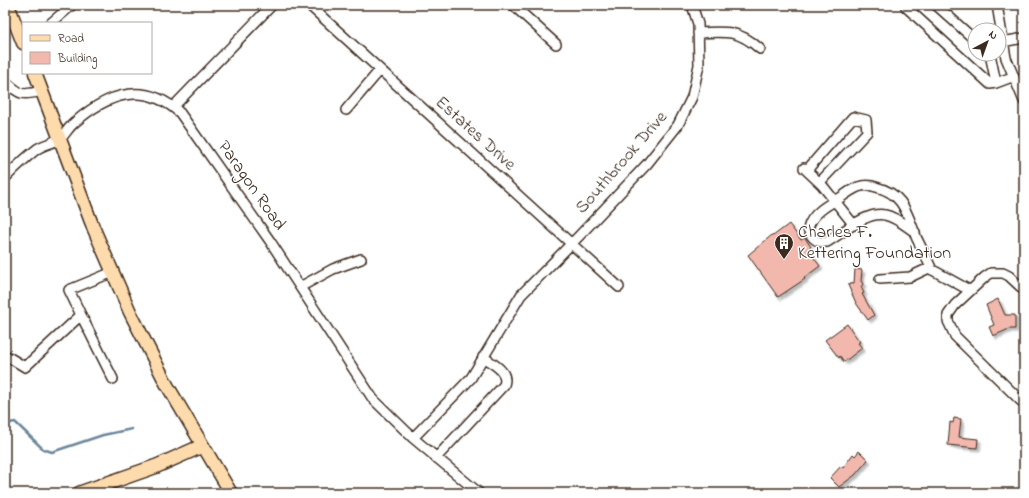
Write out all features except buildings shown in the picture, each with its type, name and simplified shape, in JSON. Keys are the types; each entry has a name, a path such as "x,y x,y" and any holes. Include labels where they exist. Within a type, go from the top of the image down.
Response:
{"highway":[{"path":"80,493 157,466 202,446"}],"main road":[{"path":"8,5 22,40"},
{"path":"35,74 61,138 93,227 130,312 167,385 231,493"}],"street":[{"path":"53,22 72,5"},
{"path":"173,107 272,5"},
{"name":"Estates Drive","path":"309,5 619,287"},
{"path":"513,5 556,44"},
{"name":"Southbrook Drive","path":"413,438 460,391 521,295 572,243 651,158 678,125 689,104 696,83 699,65 698,33 692,5"},
{"path":"908,5 906,7 990,84 1012,77"},
{"path":"936,5 967,33"},
{"path":"997,5 999,22"},
{"path":"698,33 731,32 749,40 760,49"},
{"path":"1007,41 1024,38"},
{"path":"1007,60 1012,77 1024,101"},
{"path":"992,62 996,83"},
{"path":"346,110 380,70"},
{"path":"5,81 18,92 26,95 42,91"},
{"name":"Paragon Road","path":"5,178 37,150 61,138 81,118 104,102 125,94 143,93 156,97 173,107 180,113 270,241 372,399 420,445 478,493"},
{"path":"820,182 867,132 866,120 853,118 805,169 820,182 854,226"},
{"path":"915,232 896,219 884,214 867,217 827,242 821,243 815,241 808,229 809,222 812,218 859,186 873,186 885,189 892,192 903,204 932,270"},
{"path":"300,287 333,269 361,259"},
{"path":"880,279 910,277 924,270 932,270 969,290"},
{"path":"113,272 69,290 113,379"},
{"path":"1024,290 1009,276 997,272 985,277 969,290 951,310 948,321 950,328 956,336 1024,404"},
{"path":"5,355 25,367 81,315"},
{"path":"436,458 504,385 506,380 504,374 483,357"}],"waterway":[{"path":"5,424 15,422 43,449 52,452 103,435 132,429"}],"place":[{"name":"Charles F. Kettering Foundation","path":"784,260"}]}
